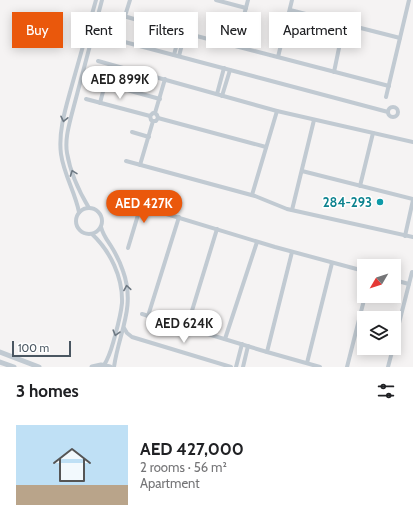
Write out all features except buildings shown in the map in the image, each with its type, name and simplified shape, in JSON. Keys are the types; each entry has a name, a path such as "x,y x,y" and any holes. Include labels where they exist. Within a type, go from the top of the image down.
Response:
{"street":[{"path":"96,0 64,116 60,142 63,165 77,201 79,212 76,220 78,228 83,232 92,234 103,246 114,264 120,280 122,296 121,311 109,355 104,365"},
{"path":"99,12 102,0"},
{"path":"126,13 130,0"},
{"path":"216,0 246,8"},
{"path":"245,12 248,0"},
{"path":"278,57 292,0"},
{"path":"386,97 409,0"},
{"path":"290,10 298,12"},
{"path":"361,28 400,38"},
{"path":"126,42 388,112"},
{"path":"89,48 71,116 67,142 67,153 72,171 84,200 89,208"},
{"path":"174,55 176,48"},
{"path":"179,56 181,48"},
{"path":"244,48 388,86"},
{"path":"334,72 339,48"},
{"path":"98,61 277,111 413,142"},
{"path":"100,103 110,65"},
{"path":"217,94 224,68"},
{"path":"222,96 230,70"},
{"path":"150,116 155,113 165,80"},
{"path":"105,84 160,99"},
{"path":"86,99 150,116 151,120 153,121"},
{"path":"252,195 277,111"},
{"path":"155,113 158,118 266,147"},
{"path":"140,165 153,121 157,120 158,118"},
{"path":"292,210 314,120"},
{"path":"132,132 148,137"},
{"path":"360,186 372,133"},
{"path":"126,161 252,195 292,210 413,237"},
{"path":"302,171 413,200 406,236"},
{"path":"128,248 144,195"},
{"path":"140,206 257,242 357,269"},
{"path":"79,212 89,208 96,210 100,214 102,222 100,227 92,234"},
{"path":"148,316 179,217"},
{"path":"100,227 120,262 126,280 128,296 124,328 114,367"},
{"path":"187,327 218,229"},
{"path":"225,339 257,242"},
{"path":"267,352 292,252"},
{"path":"307,363 332,263"},
{"path":"401,315 412,272"},
{"path":"401,282 409,284"},
{"path":"347,367 363,303"},
{"path":"142,314 320,367"},
{"path":"124,328 132,337 231,367"},
{"path":"120,340 132,337"},
{"path":"236,367 242,344"},
{"path":"243,367 248,346"},
{"path":"0,352 39,367"},
{"path":"388,367 391,355"},
{"path":"0,362 14,367"},
{"path":"92,367 98,365 110,367"}],"place":[{"name":"284-293","path":"380,202"}]}
